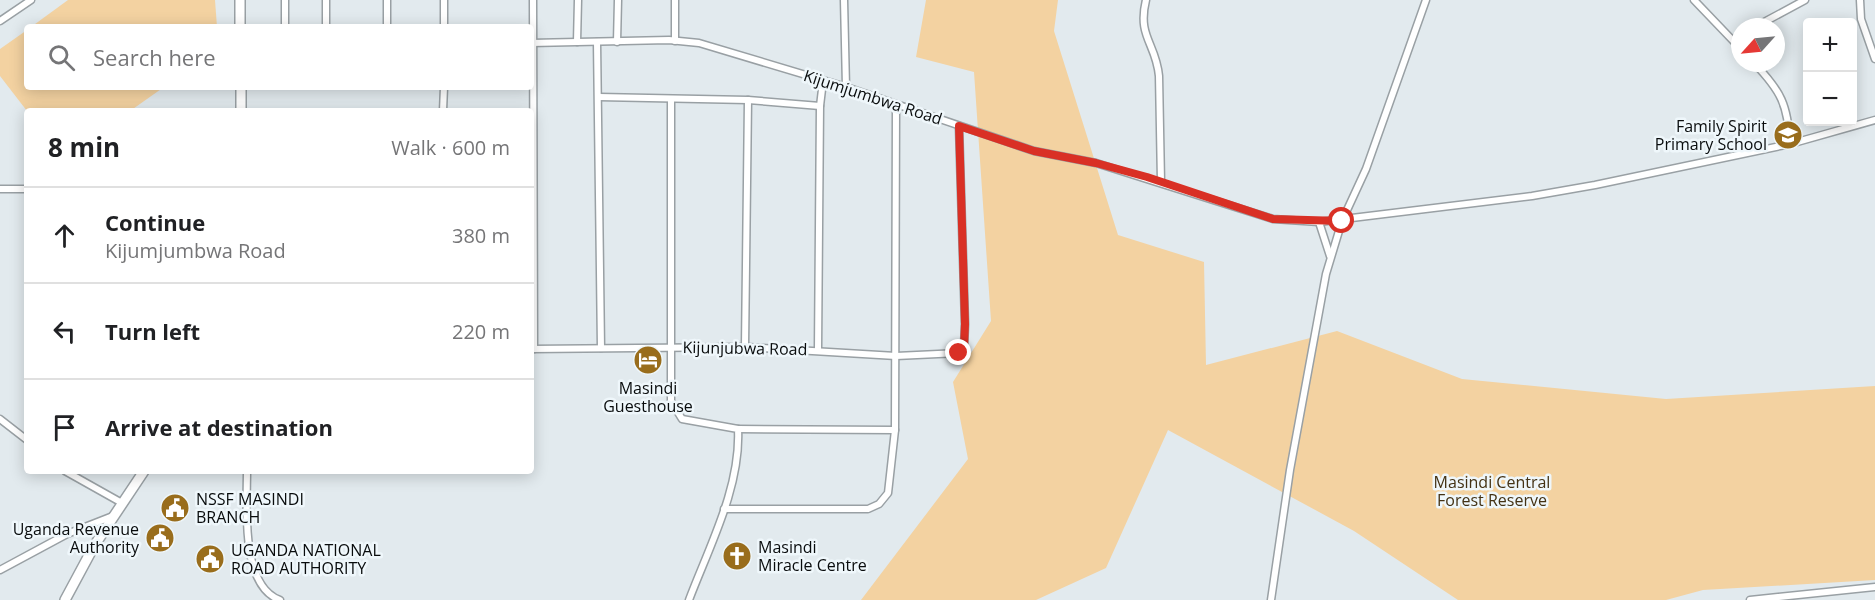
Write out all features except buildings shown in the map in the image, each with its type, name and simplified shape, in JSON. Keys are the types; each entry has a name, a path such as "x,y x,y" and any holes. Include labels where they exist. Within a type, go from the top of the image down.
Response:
{"main road":[{"path":"240,0 240,24"},
{"path":"240,90 241,108"},
{"path":"65,600 114,515 142,474"}],"street":[{"path":"0,21 31,0"},
{"path":"285,0 285,24"},
{"path":"326,0 326,24"},
{"path":"387,0 387,24"},
{"path":"444,0 444,24"},
{"path":"532,24 533,0"},
{"path":"577,42 578,0"},
{"path":"617,42 618,0"},
{"path":"675,0 675,41"},
{"path":"844,0 846,87"},
{"path":"1146,0 1142,27 1158,68 1161,182"},
{"path":"1271,600 1290,470 1330,257 1342,221 1366,169 1426,0"},
{"path":"1694,0 1731,36"},
{"path":"1772,18 1805,0"},
{"path":"1860,0 1861,19 1875,59"},
{"name":"Kijumjumbwa Road","path":"534,43 675,41 699,43 846,87 1034,151 1096,163 1273,219 1318,222 1342,221 1595,185 1790,144 1875,120"},
{"path":"597,42 601,348"},
{"path":"1762,72 1782,99 1789,116 1790,144"},
{"path":"818,350 820,106 823,81"},
{"path":"443,108 444,90"},
{"path":"532,90 532,108"},
{"path":"599,97 748,100 820,106"},
{"path":"670,99 671,401 675,411 682,419 738,429 895,430"},
{"path":"745,346 748,100"},
{"path":"724,508 868,509 888,494 895,430 893,239 896,105"},
{"name":"Kijunjubwa Road","path":"534,349 745,346 896,356 959,353 964,347 965,324 959,126"},
{"path":"0,189 24,189"},
{"path":"1318,222 1330,257"},
{"path":"0,419 24,438"},
{"path":"689,600 724,508 738,454 738,429"},
{"path":"70,474 122,503"},
{"path":"247,474 248,547 264,587 277,599"},
{"path":"0,570 67,534 114,515"},
{"path":"1750,600 1875,587"}],"green space":[{"path":"68,0 215,0 217,24 35,24"},
{"name":"Masindi Central Forest Reserve","path":"926,0 1058,0 1054,31 1118,235 1204,262 1206,365 1337,331 1462,379 1666,399 1875,386 1875,580 1703,590 1666,600 1458,600 1354,531 1168,430 1106,568 1036,600 861,600 968,459 953,382 991,321 974,72 916,57"},
{"path":"24,32 24,90 160,90 134,108 25,108 0,76 0,49"}],"place":[{"name":"Family Spirit Primary School","path":"1788,135"},
{"name":"Masindi Guesthouse","path":"648,360"},
{"name":"NSSF MASINDI BRANCH","path":"175,508"},
{"name":"Uganda Revenue Authority","path":"160,538"},
{"name":"Masindi Miracle Centre","path":"737,556"},
{"name":"UGANDA NATIONAL ROAD AUTHORITY","path":"210,559"}],"route":[{"path":"959,353 964,347 965,324 959,126 1034,151 1096,163 1147,177 1273,219 1342,221"}]}
